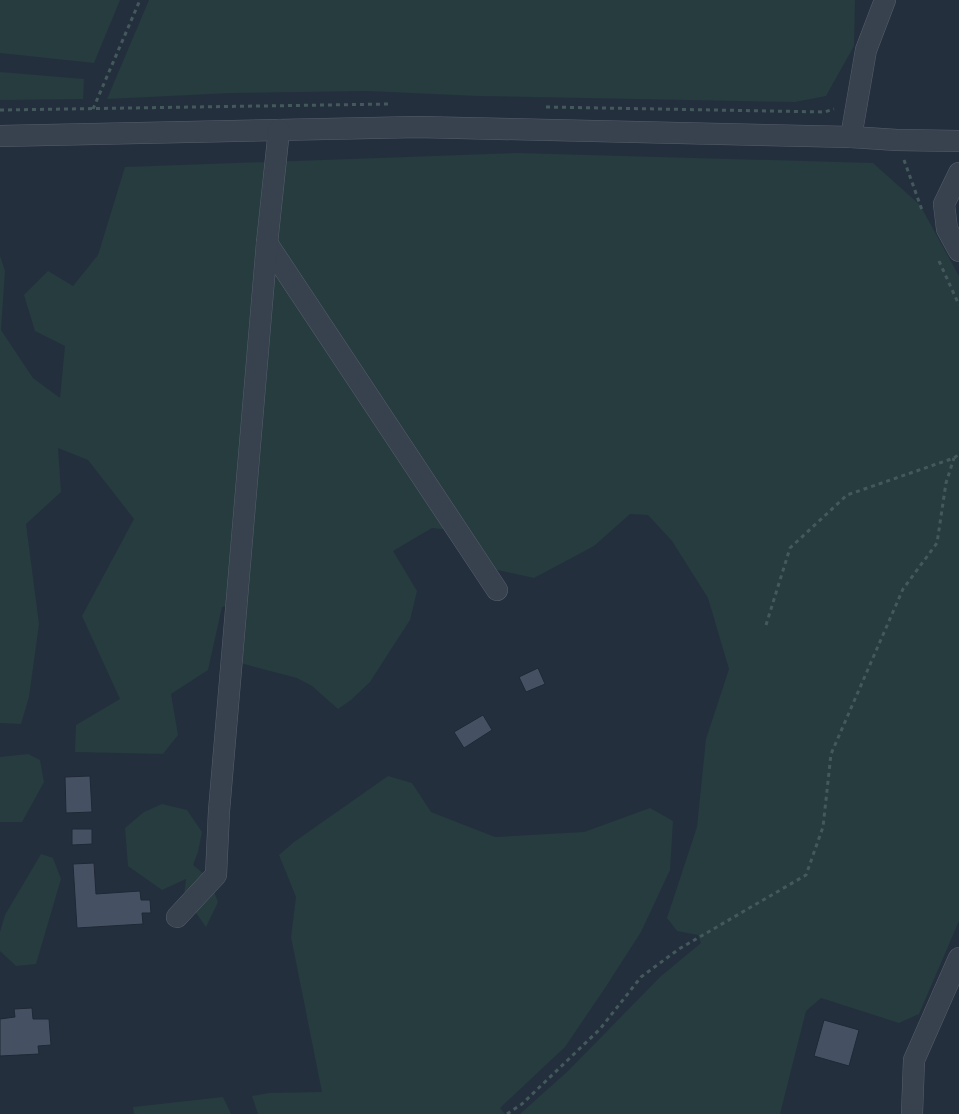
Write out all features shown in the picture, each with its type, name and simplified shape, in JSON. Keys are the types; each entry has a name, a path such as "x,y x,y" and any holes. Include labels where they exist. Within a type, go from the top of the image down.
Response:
{"street":[{"path":"851,136 866,50 885,0"},
{"path":"0,136 418,127 851,136 897,140 959,141"},
{"path":"177,917 216,875 220,801 267,243 279,130"},
{"path":"959,173 944,204 947,230 959,252"},
{"path":"267,243 497,590"},
{"path":"912,1114 914,1060 959,958"}],"path":[{"path":"93,109 140,0"},
{"path":"766,625 790,548 847,495 954,458 959,454"},
{"path":"506,1114 522,1104 600,1029 641,977 679,949 806,875 823,827 831,754 903,589 937,543 946,483 954,458"}],"green space":[{"path":"0,0 120,0 94,63 0,53"},
{"path":"149,0 855,0 854,46 826,96 795,102 478,96 366,91 231,93 107,99"},
{"path":"0,72 84,79 83,99 0,100"},
{"path":"518,153 873,163 920,205 959,276 959,921 919,1014 899,1023 821,998 806,1011 780,1114 520,1114 568,1071 660,977 701,943 698,935 677,931 667,918 697,827 706,739 729,669 708,598 672,541 648,515 630,514 594,546 534,578 493,569 460,531 432,528 393,551 417,591 410,620 370,682 351,700 338,709 312,686 297,678 240,663 237,604 222,607 208,670 171,694 178,735 163,754 75,752 76,725 120,699 82,616 134,519 88,460 58,448 61,492 26,524 39,624 29,697 21,724 0,723 0,256 5,271 1,330 33,378 60,398 65,346 35,331 24,295 48,271 73,286 98,255 125,167"},
{"path":"28,754 40,760 44,782 22,822 0,822 0,757"},
{"path":"388,776 412,783 431,812 495,837 584,832 650,808 673,821 670,870 641,932 605,988 565,1047 500,1108 505,1114 258,1114 252,1096 269,1093 322,1092 291,937 296,897 279,855 294,842"},
{"path":"162,804 187,810 202,832 193,865 209,878 218,902 206,927 184,896 186,879 162,890 128,866 125,828 144,812"},
{"path":"41,854 53,858 61,879 36,964 16,966 0,951 0,932 5,915"},
{"path":"223,1097 231,1114 134,1114 133,1107"}],"building":[{"path":"538,668 545,684 526,692 519,677"},
{"path":"483,715 492,730 464,748 454,732"},
{"path":"90,776 92,812 66,813 65,777"},
{"path":"72,829 92,829 92,844 72,845"},
{"path":"94,863 96,894 140,891 141,900 150,900 151,913 142,913 143,924 77,928 73,864"},
{"path":"32,1008 33,1019 49,1019 51,1045 38,1046 39,1054 0,1056 0,1019 15,1017 14,1009"},
{"path":"824,1020 859,1030 849,1066 814,1056"}]}
